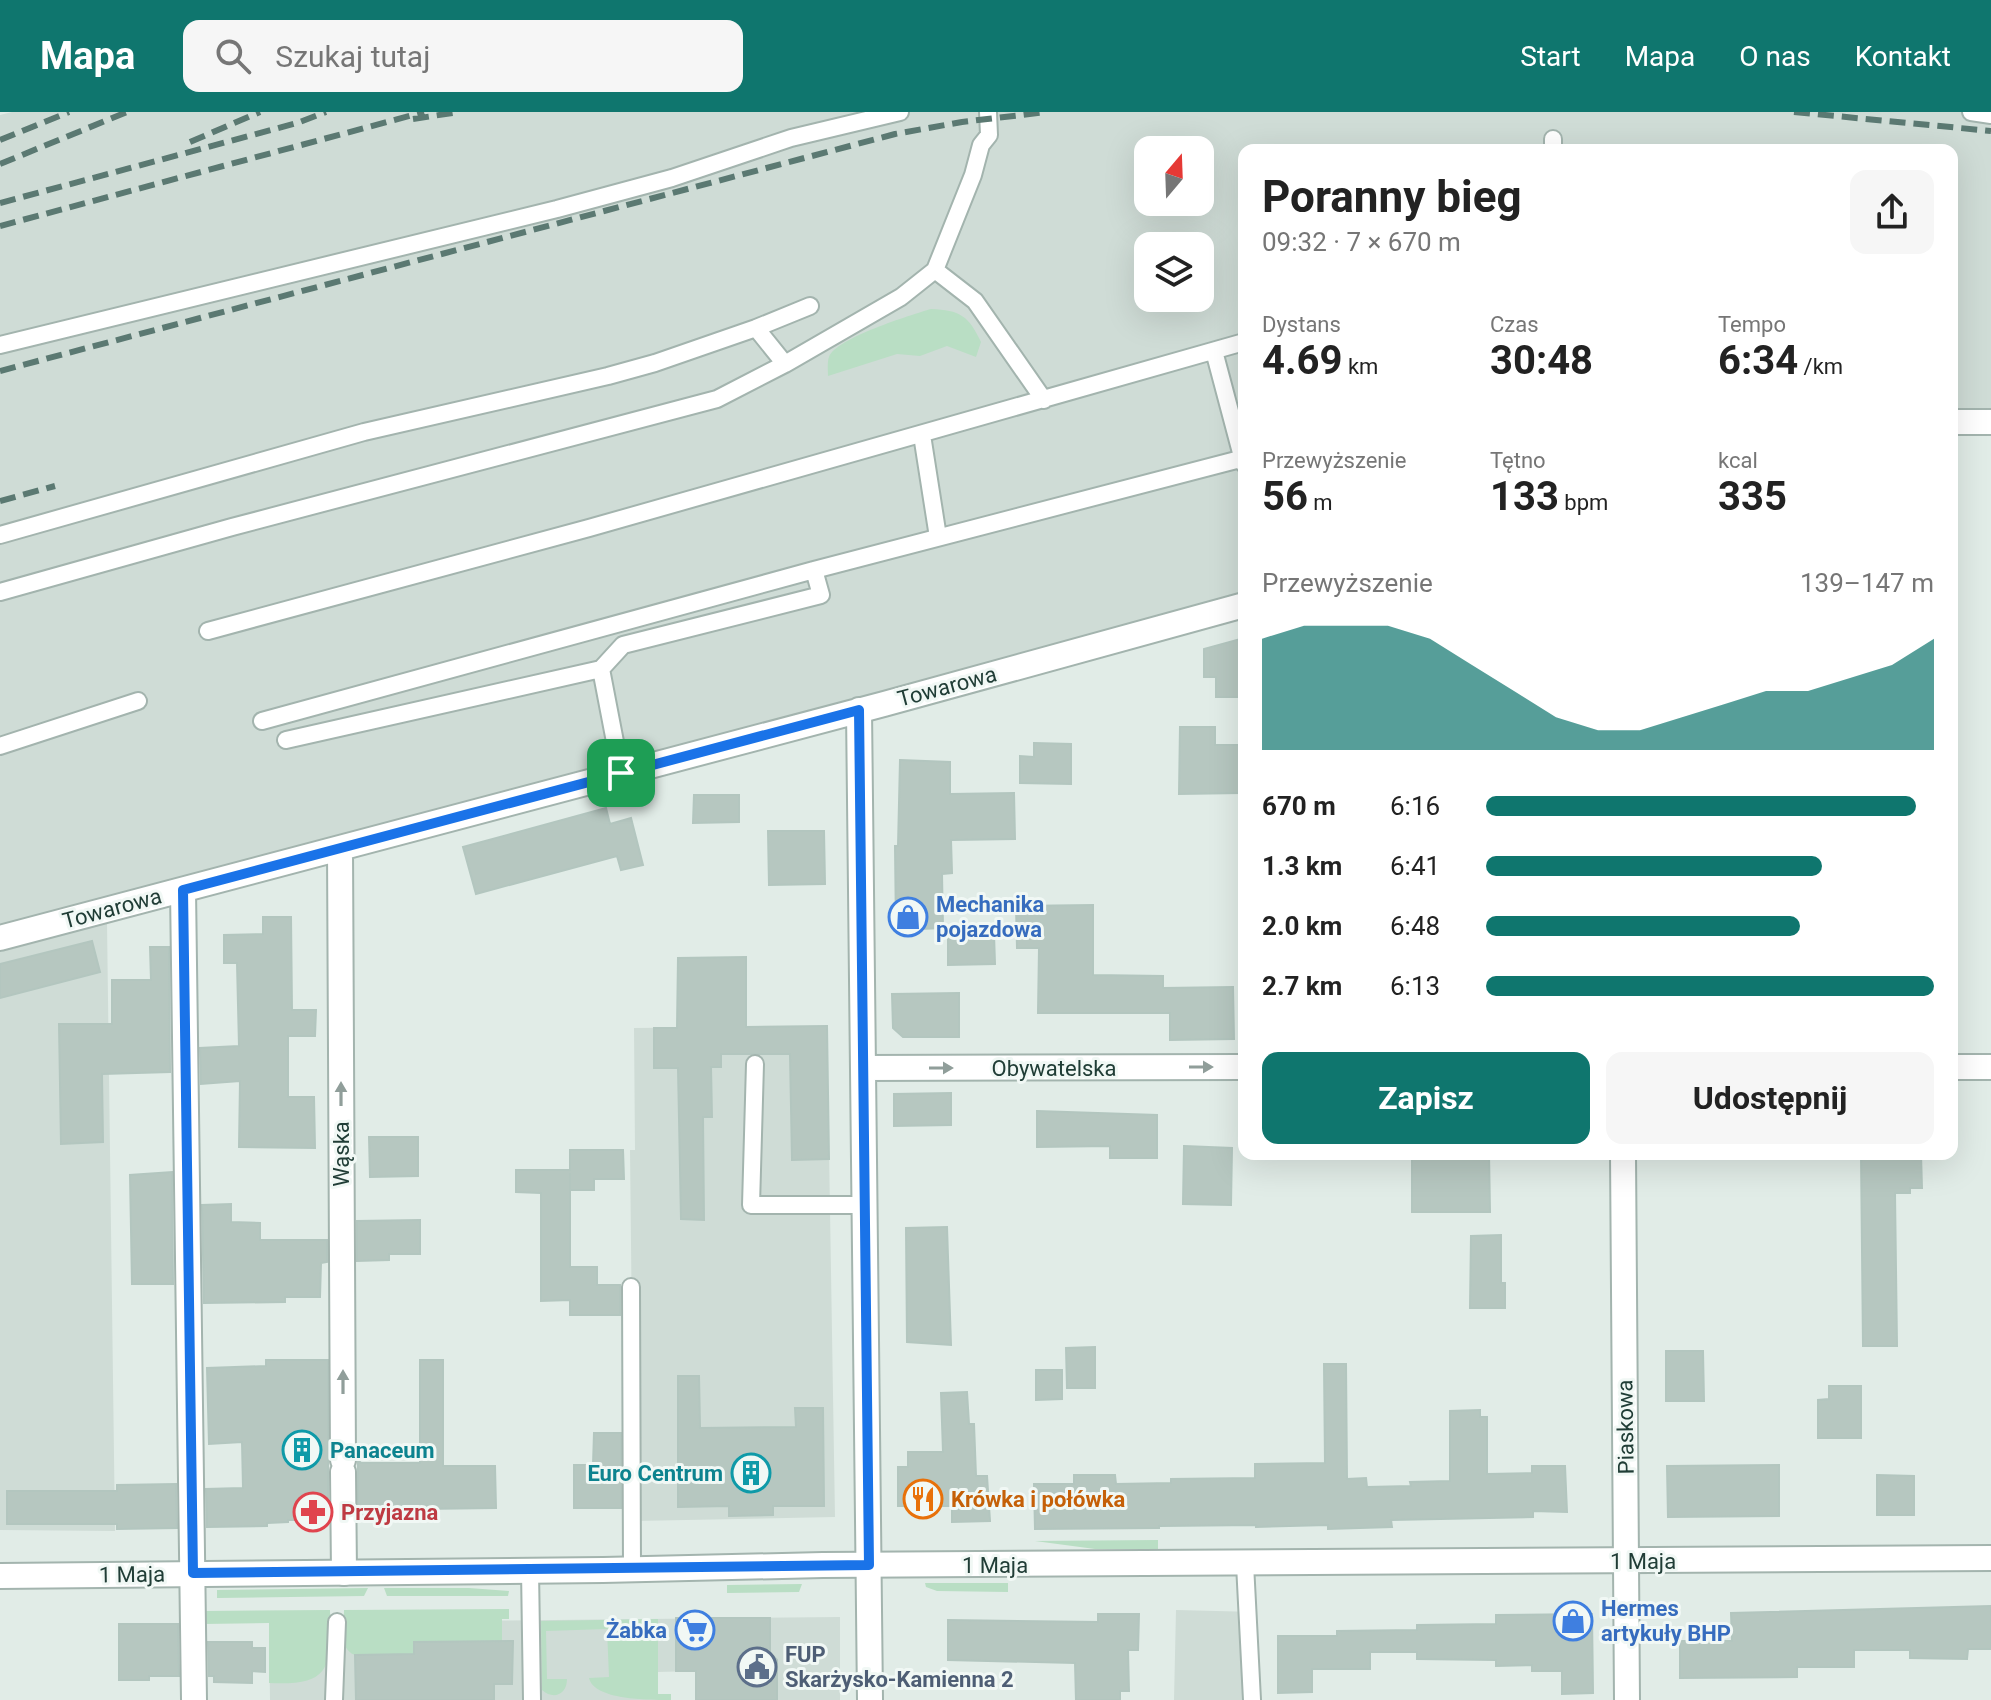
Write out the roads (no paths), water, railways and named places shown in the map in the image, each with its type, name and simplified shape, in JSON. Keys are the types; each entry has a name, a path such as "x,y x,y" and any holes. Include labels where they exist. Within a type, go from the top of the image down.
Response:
{"street":[{"path":"1958,422 1991,422"},
{"name":"Towarowa","path":"0,938 1238,607"},
{"path":"859,710 870,1700"},
{"name":"Wąska","path":"340,848 344,1573"},
{"path":"183,890 194,1700"},
{"name":"Obywatelska","path":"863,1068 1238,1067"},
{"path":"1958,1067 1991,1067"},
{"name":"Piaskowa","path":"1623,1160 1627,1700"},
{"name":"1 Maja","path":"0,1576 869,1565 1991,1558"}],"lane":[{"path":"0,345 557,209 672,178 791,138 900,112"},
{"path":"0,592 232,527 717,399 901,297 935,270 973,175 981,145 989,135 988,112"},
{"path":"1971,112 1991,115"},
{"path":"935,270 975,301 1044,400"},
{"path":"0,535 364,432 620,373 756,328 810,306"},
{"path":"756,328 785,364"},
{"path":"208,631 922,435 1238,344"},
{"path":"1214,351 1238,438"},
{"path":"922,435 938,537"},
{"path":"262,721 938,537 1238,462"},
{"path":"286,740 601,669 623,645 821,595 814,570"},
{"path":"601,669 621,773"},
{"path":"0,746 138,701"},
{"path":"755,1064 751,1205 864,1205"},
{"path":"631,1287 632,1569"},
{"path":"1245,1564 1252,1700"},
{"path":"530,1570 532,1700"},
{"path":"334,1700 337,1622"}],"railway":[{"path":"0,140 69,112"},
{"path":"0,164 127,112"},
{"path":"190,142 260,112"},
{"path":"0,203 297,123 326,112"},
{"path":"0,226 424,112"},
{"path":"413,119 459,112"},
{"path":"0,371 895,134 1047,112"},
{"path":"1794,112 1991,131"},
{"path":"0,501 55,486"}],"place":[{"name":"Mechanika pojazdowa","path":"908,917"},
{"name":"Panaceum","path":"302,1450"},
{"name":"Euro Centrum","path":"751,1473"},
{"name":"Krówka i połówka","path":"923,1499"},
{"name":"Przyjazna","path":"313,1512"},
{"name":"Hermes artykuły BHP","path":"1573,1621"},
{"name":"Żabka","path":"695,1630"},
{"name":"FUP Skarżysko-Kamienna 2","path":"757,1667"}]}
